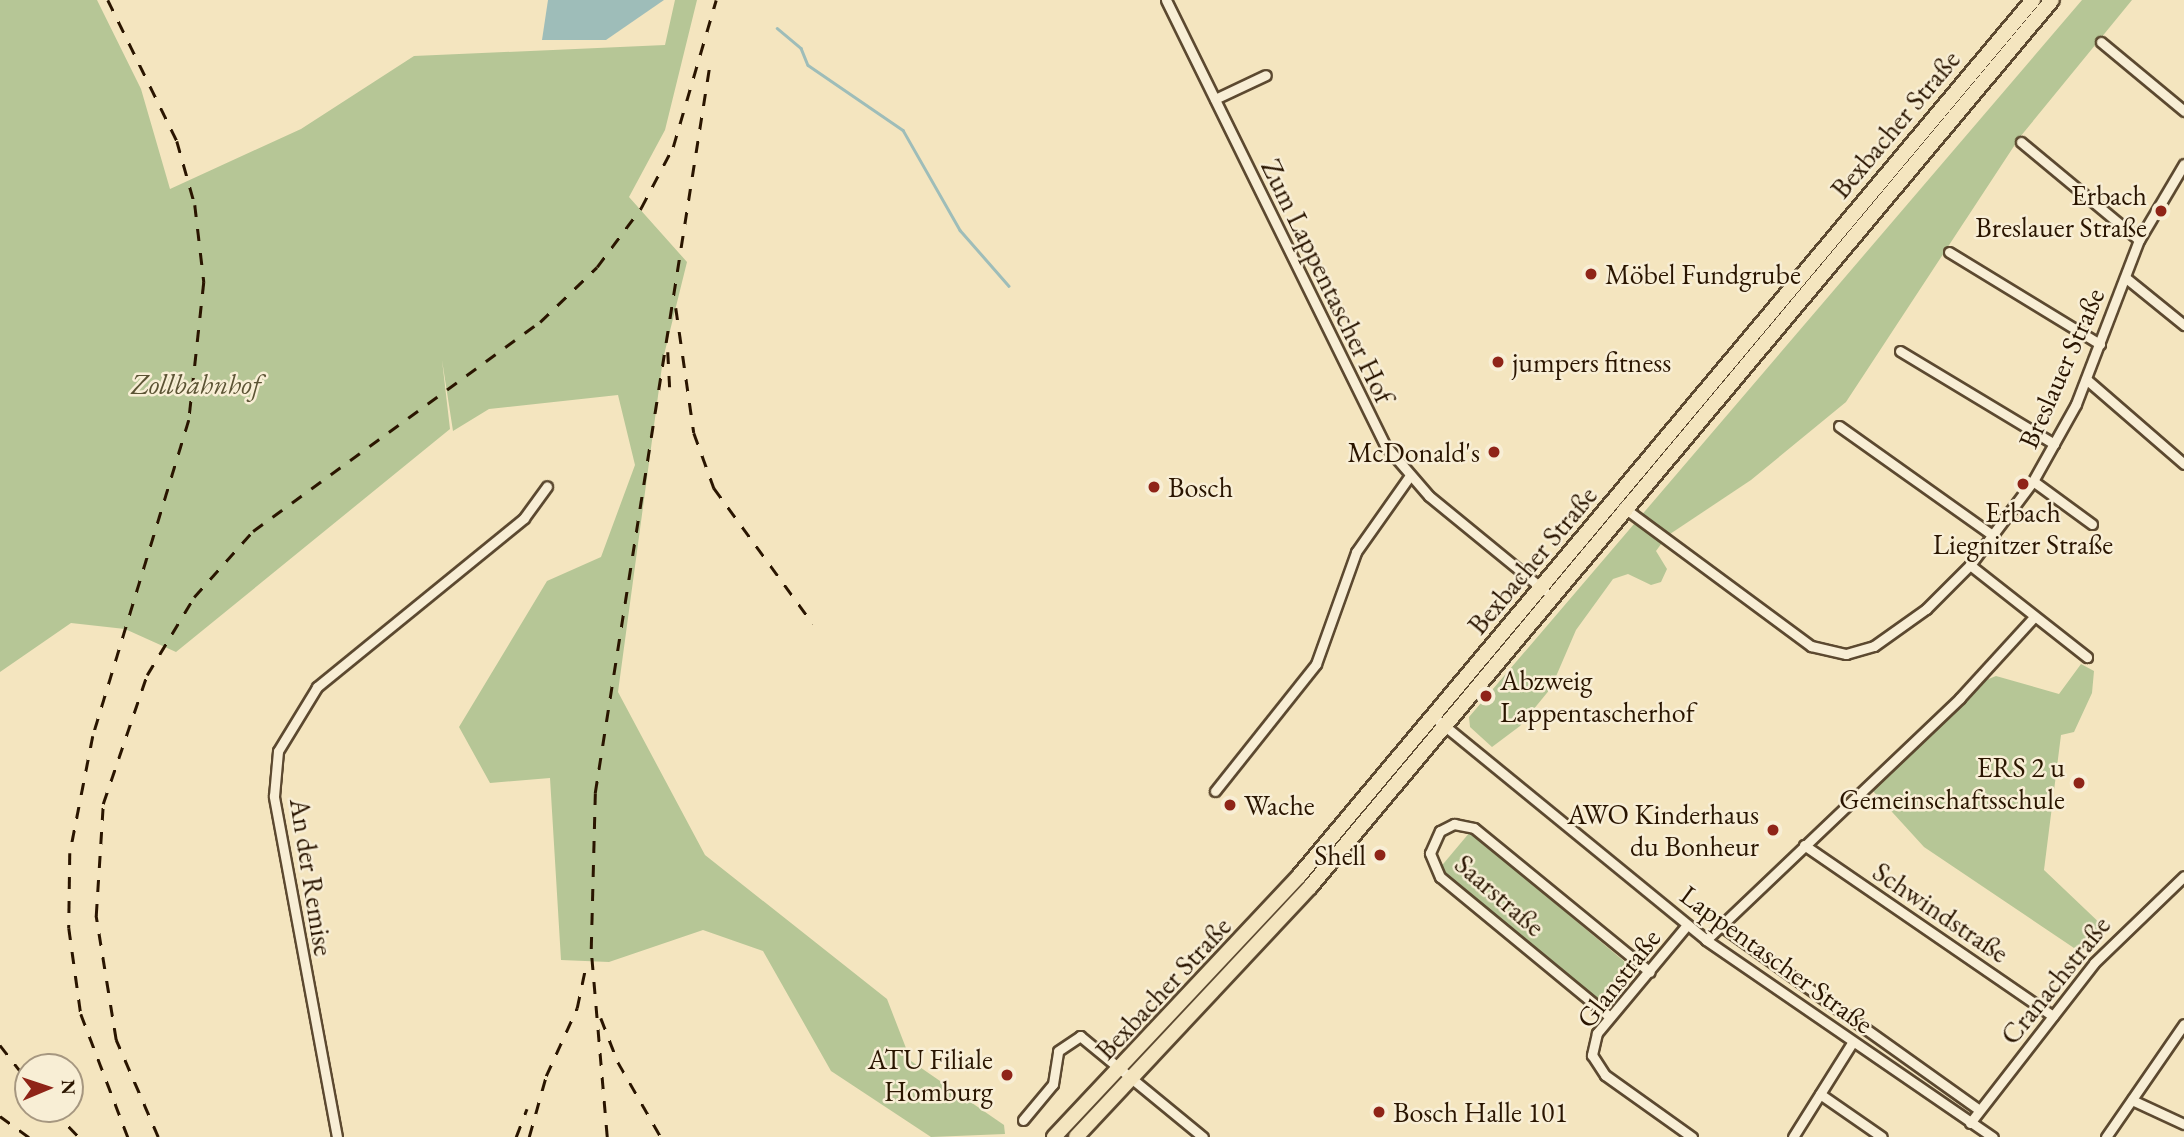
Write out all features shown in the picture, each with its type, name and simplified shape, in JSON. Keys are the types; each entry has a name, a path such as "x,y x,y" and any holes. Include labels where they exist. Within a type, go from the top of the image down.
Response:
{"main road":[{"name":"Bexbacher Straße","path":"1054,1137 1129,1072 1310,887 1446,727 1547,592 2033,0"},
{"name":"Bexbacher Straße","path":"1076,1137 1434,716 1547,592 1589,554 1619,504 2052,0"}],"street":[{"name":"Zum Lappentascher Hof","path":"1166,0 1370,421 1409,477 1547,592"},
{"path":"2101,42 2184,111"},
{"path":"1215,100 1266,75"},
{"path":"2021,142 2139,240"},
{"name":"Breslauer Straße","path":"1619,504 1827,652 1846,654 1874,646 1926,609 1970,565 2034,481 2086,379 2139,240 2184,164"},
{"path":"1948,252 2100,344"},
{"path":"2126,278 2184,325"},
{"path":"1900,351 2054,444"},
{"path":"2086,379 2184,464"},
{"path":"1839,425 1994,536"},
{"path":"1215,791 1316,664 1350,563 1409,477"},
{"path":"2034,481 2092,524"},
{"name":"An der Remise","path":"337,1137 274,796 278,751 317,687 524,518 547,486"},
{"path":"1970,565 2034,618 2087,657"},
{"path":"1706,940 1960,698 2034,618"},
{"name":"Lappentascher Straße","path":"1434,716 1706,940 1852,1043 1993,1137"},
{"name":"Saarstraße","path":"1610,1017 1440,877 1430,853 1440,831 1454,824 1474,828 1650,972"},
{"name":"Schwindstraße","path":"1804,845 2053,1016"},
{"name":"Cranachstraße","path":"1970,1122 2114,941 2184,876"},
{"name":"Glanstraße","path":"1687,925 1610,1017 1593,1043 1596,1066 1692,1137"},
{"name":"Lappentascher Straße","path":"1720,925 1979,1110"},
{"path":"2106,1137 2184,1024"},
{"path":"1023,1120 1053,1084 1058,1051 1074,1037 1087,1037 1203,1137"},
{"path":"1793,1137 1852,1043"},
{"path":"1820,1094 1882,1137"},
{"path":"2132,1100 2184,1124"}],"green space":[{"name":"Zollbahnhof","path":"0,0 97,0 141,89 170,189 301,129 414,56 665,45 675,0 697,0 665,130 629,197 687,262 663,359 618,692 705,855 887,999 911,1061 1004,1125 1005,1134 931,1137 831,1071 763,951 703,930 609,962 561,960 550,778 490,783 459,727 547,581 601,557 635,465 618,395 489,409 453,431 442,360 450,429 176,652 125,629 71,623 0,672"},
{"path":"2082,0 2132,0 2020,137 1846,402 1751,480 1667,536 1656,551 1667,569 1661,582 1651,585 1628,574 1613,579 1576,630 1551,688 1520,726 1492,747 1470,727 1469,717"},
{"path":"2081,664 2094,671 2092,693 2074,732 2061,735 2044,870 2106,929 2074,948 1924,847 1872,790 1986,680 1996,676 2059,694"},
{"path":"1470,832 1630,966 1600,1002 1440,868"}],"water":[{"path":"548,0 664,0 606,40 542,40"}],"waterway":[{"path":"777,28 801,48 808,65 903,130 960,230 1009,286"}],"railway":[{"path":"108,0 177,141 195,205 204,282 189,420 93,736 70,853 69,928 81,1014 128,1137"},
{"path":"158,1137 116,1040 96,916 103,804 147,675 194,597 253,531 540,322 597,267 641,208 673,147 716,0"},
{"path":"607,1137 591,949 595,793 709,69"},
{"path":"676,308 694,433 714,488 813,624"},
{"path":"668,352 670,387"},
{"path":"529,1137 546,1076 577,1008 586,965"},
{"path":"601,1018 618,1062 661,1137"},
{"path":"0,1045 14,1063"},
{"path":"516,1137 527,1109"},
{"path":"0,1116 29,1137"},
{"path":"66,1123 79,1137"}],"place":[{"name":"Erbach Breslauer Straße","path":"2161,211"},
{"name":"Möbel Fundgrube","path":"1591,274"},
{"name":"jumpers fitness","path":"1498,362"},
{"name":"McDonald's","path":"1494,452"},
{"name":"Erbach Liegnitzer Straße","path":"2023,484"},
{"name":"Bosch","path":"1154,487"},
{"name":"Abzweig Lappentascherhof","path":"1486,696"},
{"name":"ERS 2 u Gemeinschaftsschule","path":"2079,783"},
{"name":"Wache","path":"1230,805"},
{"name":"AWO Kinderhaus du Bonheur","path":"1773,830"},
{"name":"Shell","path":"1380,855"},
{"name":"ATU Filiale Homburg","path":"1007,1075"},
{"name":"Bosch Halle 101","path":"1379,1112"}]}
